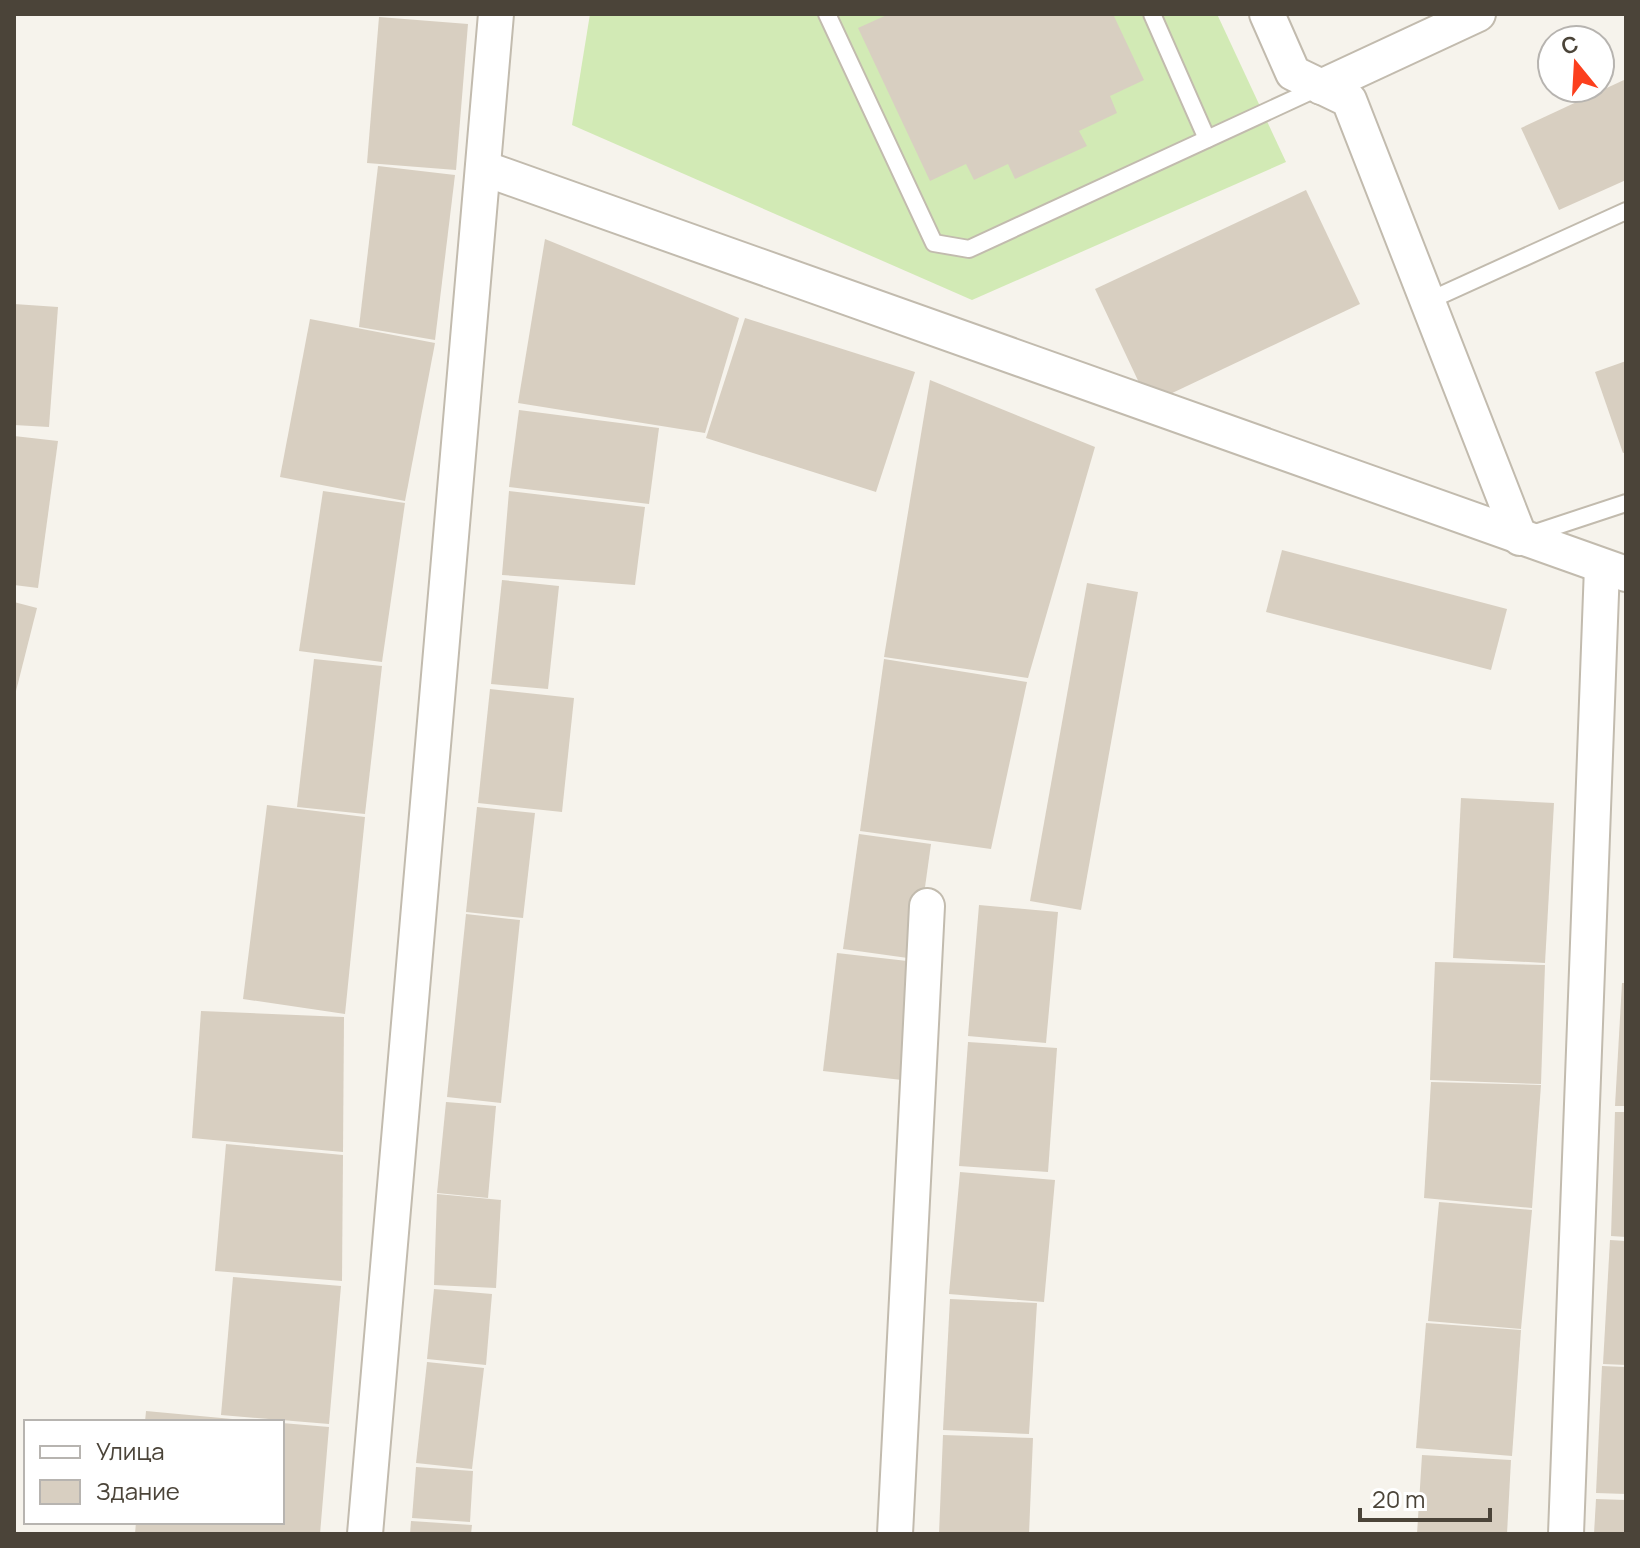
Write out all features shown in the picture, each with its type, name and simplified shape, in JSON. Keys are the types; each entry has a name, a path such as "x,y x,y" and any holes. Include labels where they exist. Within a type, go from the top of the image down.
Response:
{"street":[{"path":"365,1534 496,14"},
{"path":"1267,14 1293,73 1349,100 1520,538"},
{"path":"1321,87 1478,14"},
{"path":"483,168 1614,571 1566,1534"},
{"path":"895,1534 927,906"}],"lane":[{"path":"827,14 934,243 969,249 1321,87"},
{"path":"1152,14 1207,139"},
{"path":"1426,302 1626,211"},
{"path":"1520,538 1626,503"}],"green space":[{"path":"590,14 1217,14 1286,162 972,300 572,125"}],"building":[{"path":"889,14 1113,14 1144,80 1110,96 1117,113 1079,131 1087,146 1015,179 1008,164 974,180 966,164 930,181 858,28"},
{"path":"379,17 468,24 456,170 367,163"},
{"path":"1626,79 1626,180 1559,210 1521,128 1572,104 1616,104 1616,84"},
{"path":"378,166 455,175 435,340 359,327"},
{"path":"1306,190 1360,304 1149,404 1095,289"},
{"path":"545,239 739,318 705,433 518,403"},
{"path":"14,304 58,307 49,427 14,425"},
{"path":"745,318 915,372 876,492 706,438"},
{"path":"310,319 435,343 405,501 280,477"},
{"path":"1626,361 1626,452 1623,453 1595,372"},
{"path":"930,380 1095,447 1028,678 884,657"},
{"path":"519,410 659,428 649,504 509,487"},
{"path":"14,436 58,441 38,588 14,585"},
{"path":"323,491 405,503 382,662 299,651"},
{"path":"509,491 645,507 635,585 502,575"},
{"path":"1282,550 1507,609 1491,670 1266,612"},
{"path":"502,580 559,586 548,689 491,684"},
{"path":"1087,583 1138,592 1081,910 1030,901"},
{"path":"14,602 37,608 15,695 14,694"},
{"path":"314,659 382,666 365,814 297,807"},
{"path":"884,659 1027,682 991,849 860,831"},
{"path":"490,689 574,698 562,812 478,803"},
{"path":"1461,798 1554,803 1545,963 1453,958"},
{"path":"267,805 365,817 345,1014 243,999"},
{"path":"477,807 535,813 523,918 466,912"},
{"path":"859,834 931,844 915,959 843,949"},
{"path":"979,905 1058,912 1046,1043 968,1036"},
{"path":"466,914 520,920 501,1103 447,1097"},
{"path":"837,953 916,962 902,1080 823,1071"},
{"path":"1435,962 1545,965 1541,1084 1430,1080"},
{"path":"1622,983 1626,983 1626,1106 1615,1106"},
{"path":"201,1011 344,1017 343,1152 192,1138"},
{"path":"968,1042 1057,1048 1048,1172 959,1166"},
{"path":"1431,1082 1541,1085 1532,1208 1424,1198"},
{"path":"446,1102 496,1106 488,1198 437,1193"},
{"path":"1615,1112 1626,1112 1626,1237 1611,1236"},
{"path":"226,1144 343,1155 342,1281 215,1271"},
{"path":"960,1172 1055,1180 1044,1302 949,1294"},
{"path":"437,1194 501,1200 496,1288 434,1285"},
{"path":"1439,1202 1532,1210 1521,1329 1428,1321"},
{"path":"1610,1240 1626,1241 1626,1365 1603,1364"},
{"path":"233,1277 341,1286 329,1424 221,1415"},
{"path":"434,1289 492,1294 486,1365 427,1359"},
{"path":"950,1299 1037,1303 1029,1434 943,1430"},
{"path":"1426,1323 1521,1330 1512,1456 1416,1448"},
{"path":"427,1362 484,1368 472,1469 416,1463"},
{"path":"1602,1366 1626,1367 1626,1494 1596,1493"},
{"path":"146,1411 243,1420 145,1420"},
{"path":"284,1423 329,1427 320,1534 135,1534 136,1524 284,1524"},
{"path":"943,1435 1033,1438 1029,1534 939,1534"},
{"path":"1422,1455 1511,1460 1507,1534 1417,1534"},
{"path":"416,1467 473,1471 470,1522 412,1518"},
{"path":"1596,1499 1626,1500 1626,1534 1594,1534"},
{"path":"411,1521 472,1525 471,1534 410,1534"}]}
